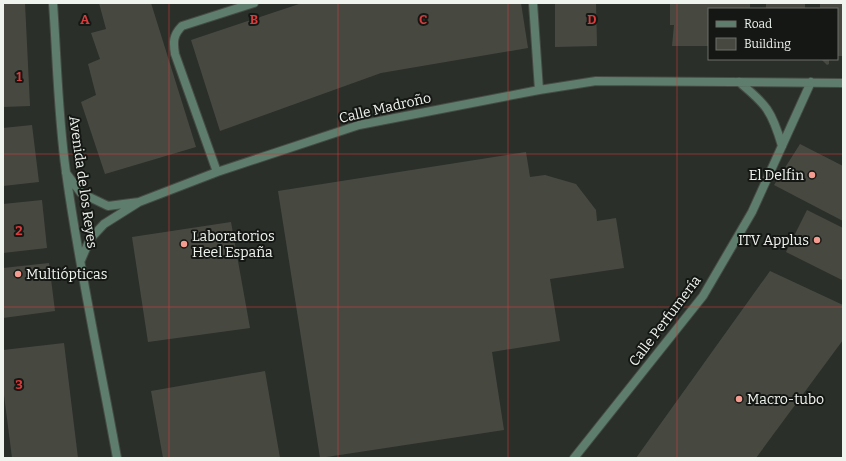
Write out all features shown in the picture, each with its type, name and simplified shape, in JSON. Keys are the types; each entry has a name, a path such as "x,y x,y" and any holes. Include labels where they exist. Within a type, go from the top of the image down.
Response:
{"street":[{"name":"Avenida de los Reyes","path":"53,3 60,127 66,172 80,261 117,458"},
{"path":"217,172 175,54 173,42 175,33 182,26 254,3"},
{"path":"533,3 539,90"},
{"name":"Calle Madroño","path":"80,261 90,239 104,224 139,202 217,172 359,125 539,90 596,81 843,83"},
{"path":"739,82 761,100 775,121 782,146"},
{"name":"Calle Perfumería","path":"574,458 703,296 752,212 810,82"},
{"name":"Calle Madroño","path":"66,172 81,193 108,206 139,202"}],"building":[{"path":"3,3 25,3 30,106 3,107"},
{"path":"99,3 151,3 196,147 105,174 81,102 96,95 88,64 100,59 91,33 106,29"},
{"path":"302,3 521,3 528,48 381,73 220,131 191,40"},
{"path":"555,3 596,3 597,46 555,47"},
{"path":"670,3 750,3 750,8 708,8 708,46 672,46 674,25 670,25"},
{"path":"766,3 805,3 805,8 766,8"},
{"path":"820,3 843,3 843,56 838,56 838,8 820,8"},
{"path":"822,60 829,60 829,64 827,65"},
{"path":"32,125 39,182 3,186 3,128"},
{"name":"El Delfin","path":"800,144 843,166 843,221 774,185"},
{"path":"526,152 530,177 545,175 576,184 596,210 597,221 616,218 624,268 550,279 560,341 492,352 504,430 320,458 278,191"},
{"path":"42,200 47,248 3,253 3,204"},
{"name":"ITV Applus","path":"807,210 843,228 842,280 786,252"},
{"path":"231,222 250,328 148,342 132,237"},
{"path":"49,263 55,311 3,318 3,268"},
{"name":"Macro-tubo","path":"770,271 843,305 843,340 756,458 636,458"},
{"path":"64,343 78,458 12,458 3,387 3,350"},
{"path":"265,371 280,458 163,458 151,391"}],"place":[{"name":"El Delfin","path":"812,175"},
{"name":"ITV Applus","path":"817,240"},
{"name":"Laboratorios Heel España","path":"184,244"},
{"name":"Multiópticas","path":"18,274"},
{"name":"Macro-tubo","path":"739,399"}]}
